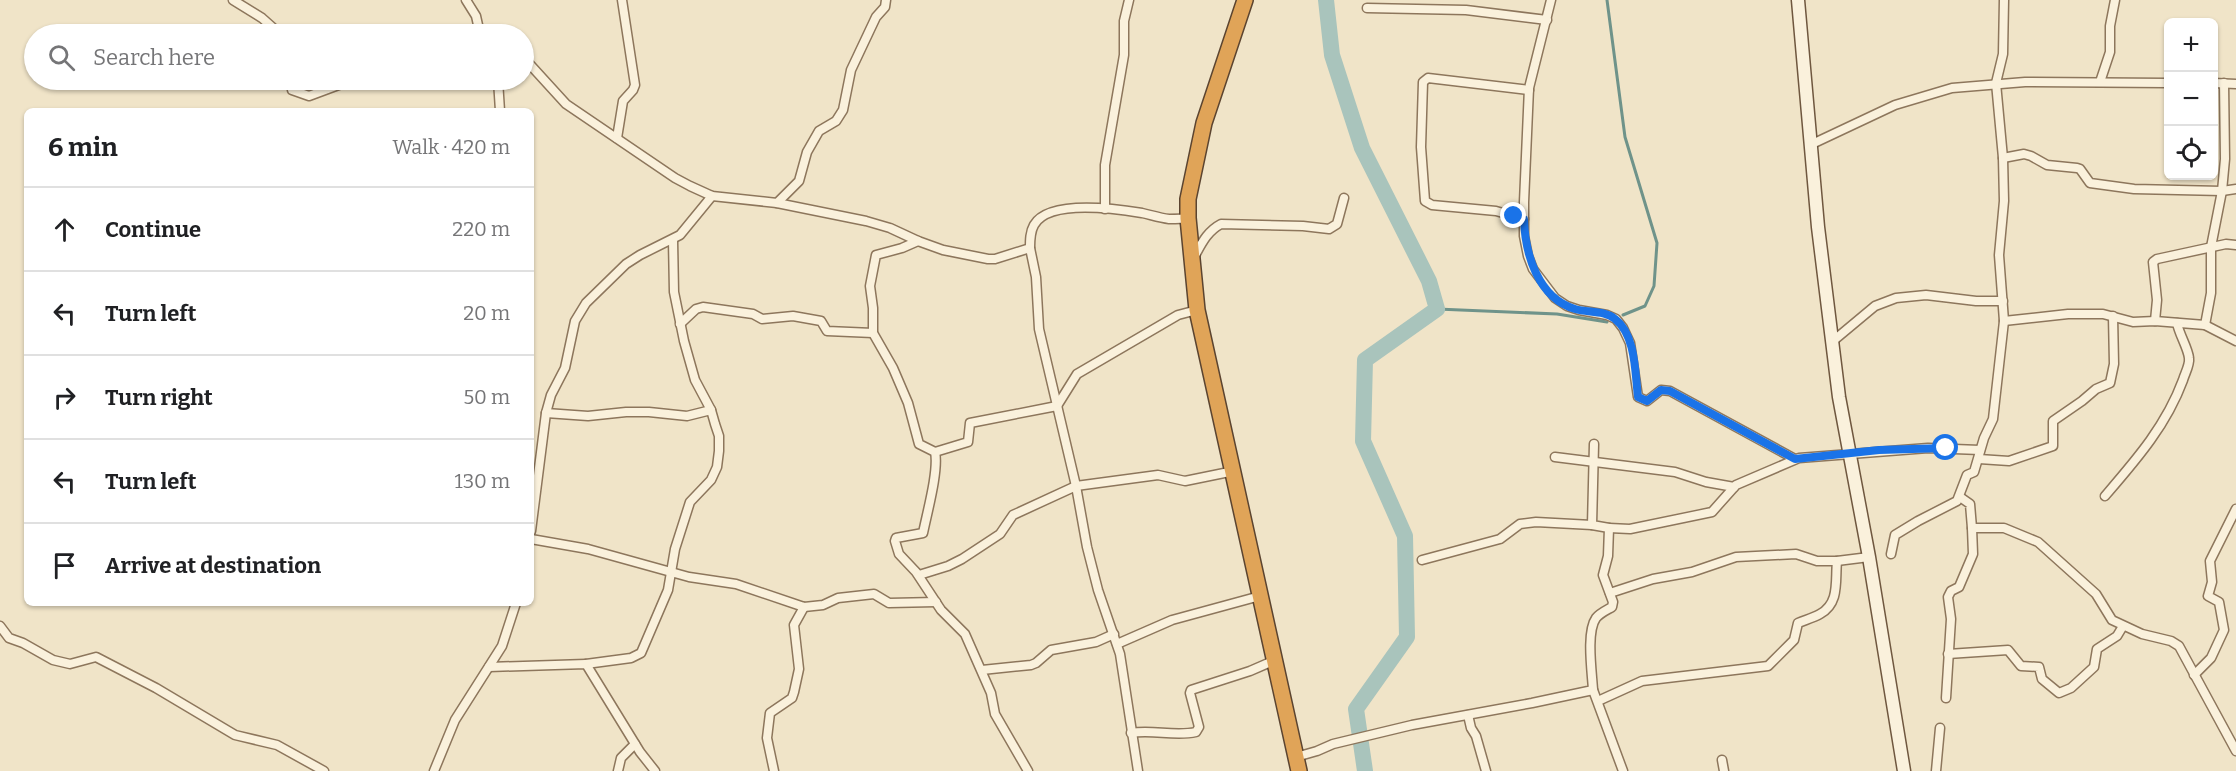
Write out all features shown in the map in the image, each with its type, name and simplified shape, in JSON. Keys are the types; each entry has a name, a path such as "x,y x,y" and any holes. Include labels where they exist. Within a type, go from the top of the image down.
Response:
{"highway":[{"path":"1245,0 1204,123 1188,200 1188,218 1197,310 1297,764"}],"main road":[{"path":"1798,0 1810,145 1839,397 1851,453 1904,771"}],"street":[{"path":"234,0 269,24"},
{"path":"466,0 476,16 478,24"},
{"path":"617,138 623,101 635,85 622,0"},
{"path":"777,203 799,181 807,152 819,131 836,122 843,110 851,70 886,0"},
{"path":"1105,209 1105,165 1124,55 1124,21 1129,0"},
{"path":"1551,0 1529,90 1524,236 1533,269 1555,298 1567,306 1616,319 1630,343 1638,397 1647,401 1661,390 1670,391 1795,459"},
{"path":"1890,554 1895,535 1953,504 1960,496 1967,475 1974,471 1993,419 2004,321 1999,255 2004,201 2003,158 1996,83 2003,54 2004,0"},
{"path":"2100,82 2110,52 2110,26 2115,0"},
{"path":"1367,8 1466,10 1546,20"},
{"path":"534,69 566,104 675,178 712,196 777,203 866,221 890,228 944,250 988,259 1030,248"},
{"path":"1524,219 1496,211 1432,204 1425,201 1421,156 1423,82 1428,78 1529,90"},
{"path":"1810,145 1896,105 1952,88 1996,83 2164,82"},
{"path":"2218,83 2236,84"},
{"path":"2205,325 2211,293 2211,247 2222,191 2226,141 2224,83"},
{"path":"292,90 309,96 325,90"},
{"path":"499,90 500,108"},
{"path":"2003,158 2024,154 2047,165 2080,169 2090,183 2133,189 2222,191 2236,189"},
{"path":"534,507 546,413 551,395 565,368 575,321 586,303 626,264 673,240 688,228 712,196"},
{"path":"1191,262 1205,237 1221,224 1304,226 1329,229 1337,224 1344,198"},
{"path":"1138,771 1123,669 1087,547 1076,486 1039,329 1036,277 1030,248 1030,234 1034,225 1044,215 1065,209 1105,209 1169,219 1188,218"},
{"path":"489,667 586,664 631,658 641,653 669,590 675,549 690,502 711,480 717,467 719,436 711,410 695,380 680,324 674,292 673,240"},
{"path":"918,241 874,257 870,292 873,308 873,333 893,368 908,404 919,444 935,452 968,442 970,423 1057,406 1077,374 1178,315 1197,310"},
{"path":"2155,321 2157,300 2153,262 2162,256 2236,245"},
{"path":"1833,341 1875,306 1896,298 1926,295 1976,301 2003,301"},
{"path":"680,324 696,309 703,307 753,314 762,319 798,316 821,321 827,331 873,333"},
{"path":"2004,321 2068,314 2113,316 2133,322 2155,321 2205,325 2236,341"},
{"path":"1422,560 1500,538 1520,524 1544,522 1630,529 1712,512 1734,487 1795,459 1928,448 2009,461 2052,448 2053,421 2112,380 2113,316"},
{"path":"2105,496 2151,441 2163,423 2178,392 2189,363 2189,356 2176,323"},
{"path":"546,413 588,416 649,412 687,416 711,410"},
{"path":"1592,525 1594,444"},
{"path":"534,448 541,451"},
{"path":"935,452 936,470 923,533 896,538 899,555 919,575 947,617 965,634 991,693 995,714 1028,771"},
{"path":"1555,457 1671,471 1706,482 1734,487"},
{"path":"919,575 962,559 1000,534 1013,515 1076,486 1158,475 1185,481 1234,471"},
{"path":"1946,698 1951,619 1948,597 1951,591 1959,587 1973,554 1970,504 1960,496"},
{"path":"2194,675 2211,658 2224,630 2219,602 2207,594 2212,582 2209,564 2236,509"},
{"path":"1609,528 1608,556 1603,575 1613,605 1598,615 1594,622 1592,633 1593,690 1623,771"},
{"path":"1972,528 2004,528 2038,542 2096,594 2110,618 2123,626 2174,642 2181,649 2236,751"},
{"path":"534,540 588,549 689,577 736,584 804,607 823,605 838,598 874,594 889,603 936,602"},
{"path":"1610,593 1653,579 1692,572 1736,557 1796,554 1818,561 1837,561 1869,557"},
{"path":"1598,701 1642,681 1768,666 1794,640 1798,623 1821,614 1830,607 1836,591 1837,561"},
{"path":"1117,644 1172,620 1260,596"},
{"path":"434,771 455,720 502,646 515,606"},
{"path":"774,771 768,738 770,713 792,698 794,693 799,669 794,625 804,607"},
{"path":"0,626 9,638 23,643 49,659 70,664 96,657 156,688 235,735 277,745 324,771"},
{"path":"1948,654 2009,650 2021,666 2039,667 2042,679 2059,693 2071,688 2094,667 2097,649 2117,636 2123,626"},
{"path":"981,670 1036,663 1051,650 1096,642 1113,634"},
{"path":"1131,733 1143,730 1168,734 1196,732 1199,727 1191,690 1273,661"},
{"path":"586,664 635,744 655,771"},
{"path":"1297,764 1349,740 1421,723 1532,704 1593,690"},
{"path":"1468,715 1486,771"},
{"path":"1936,771 1940,728"},
{"path":"618,771 621,758 635,744"},
{"path":"1722,760 1724,771"}],"waterway":[{"path":"1326,0 1332,55 1362,148 1429,281 1437,309 1365,360 1363,441 1405,536 1407,637 1356,709 1365,771"},
{"path":"1607,0 1625,137 1657,243 1654,286 1645,306 1623,315"},
{"path":"1437,309 1557,314 1607,322"}],"route":[{"path":"1514,216 1524,219 1524,236 1533,269 1555,298 1578,310 1607,315 1616,319 1623,328 1630,343 1638,397 1644,401 1665,389 1795,459 1879,450 1946,448"}]}
